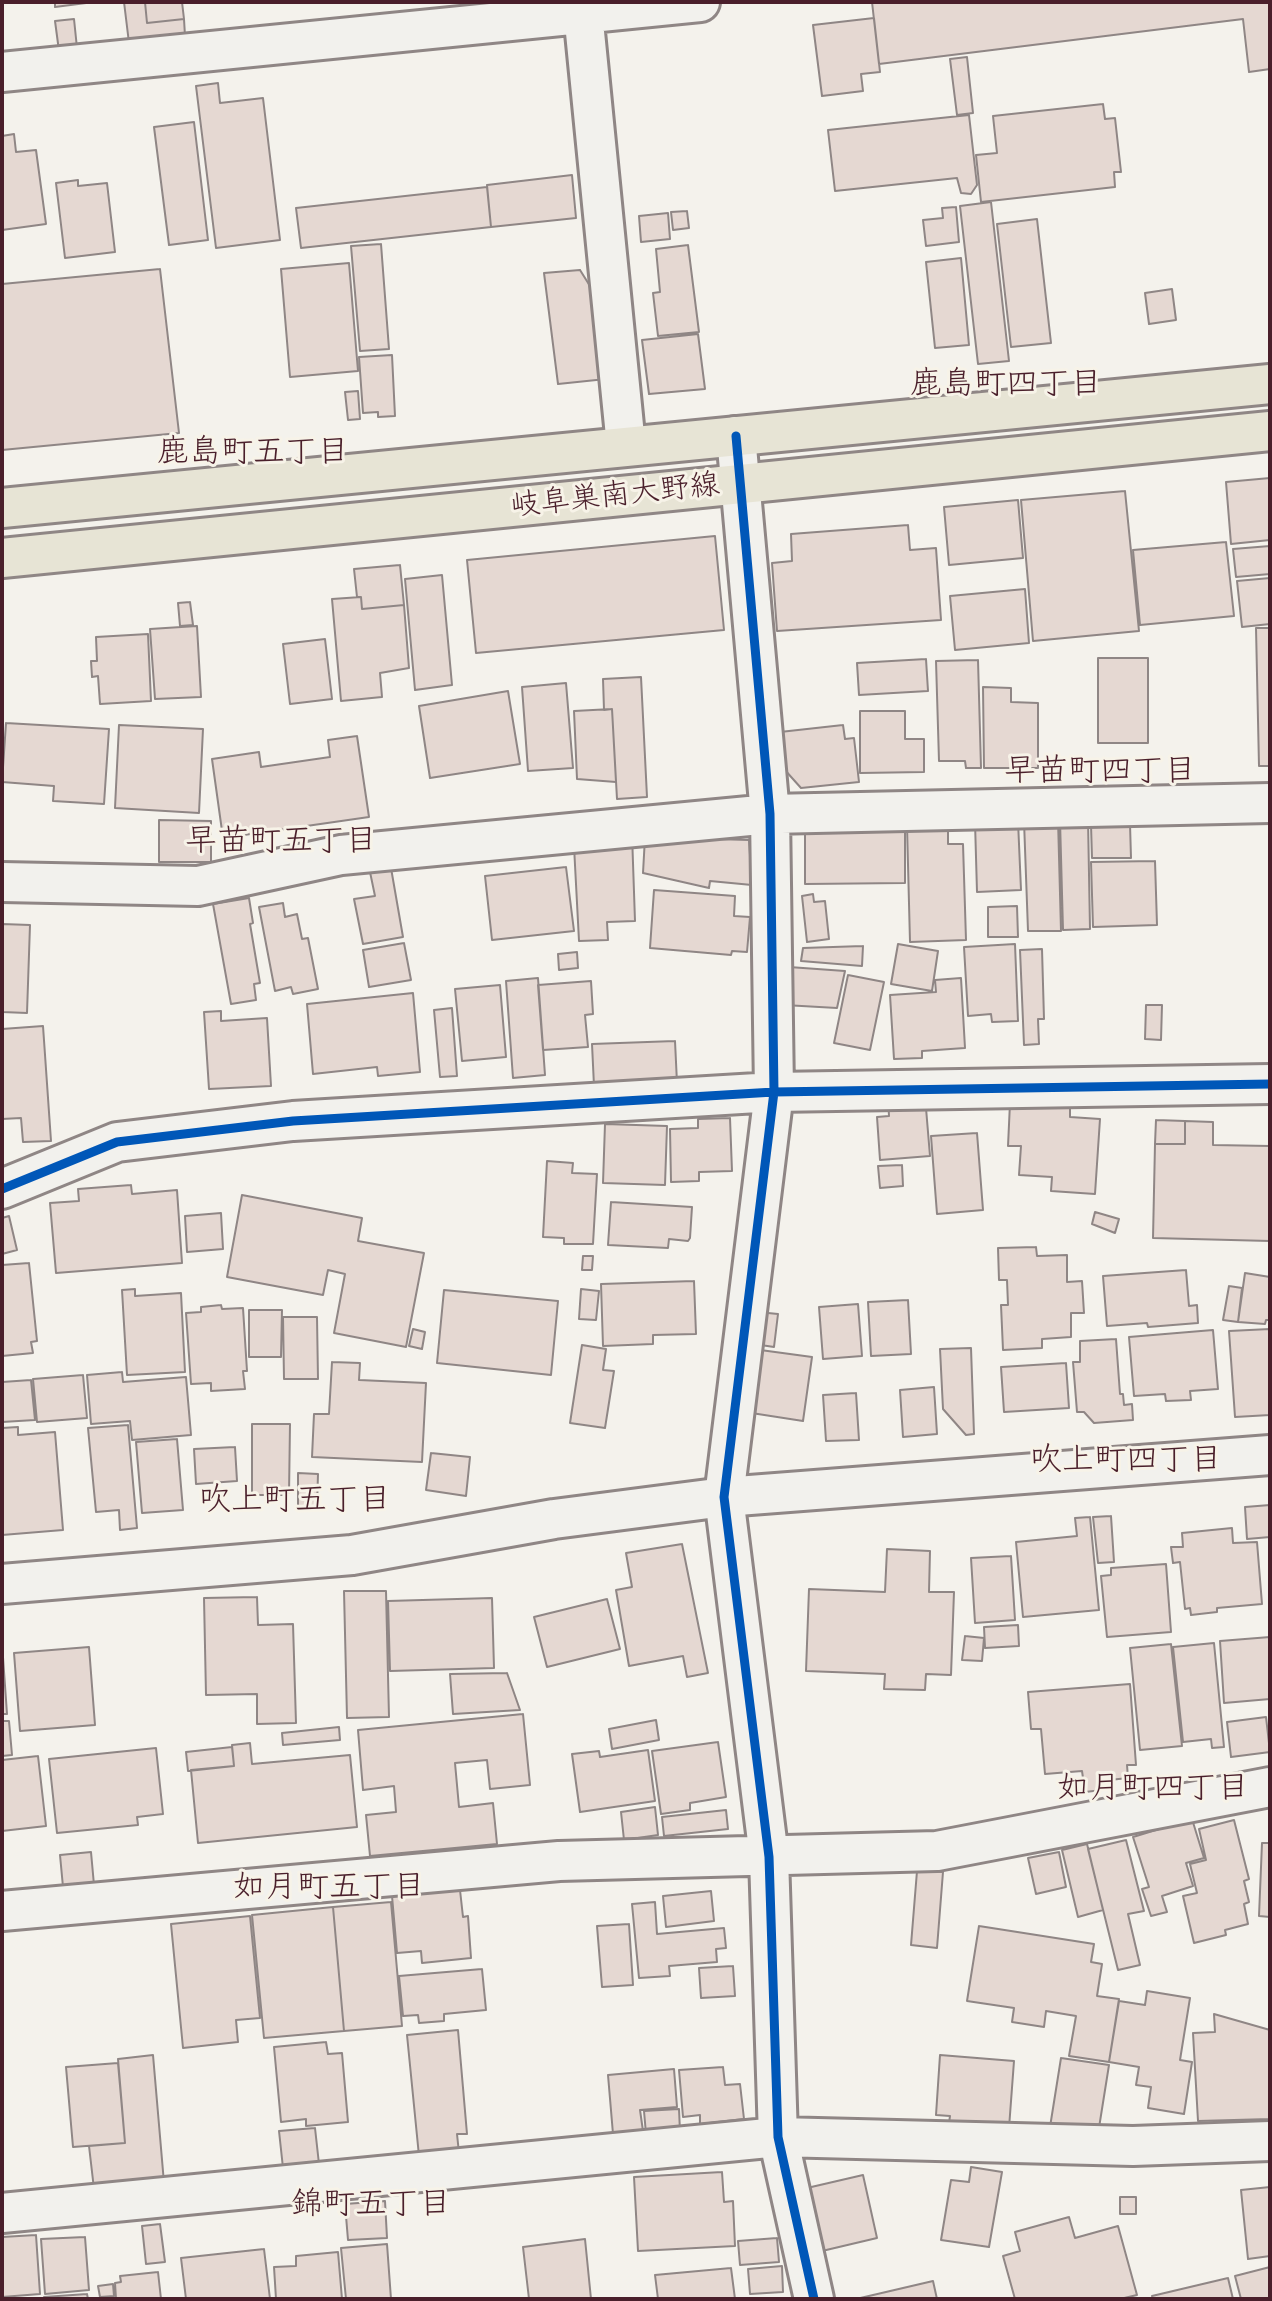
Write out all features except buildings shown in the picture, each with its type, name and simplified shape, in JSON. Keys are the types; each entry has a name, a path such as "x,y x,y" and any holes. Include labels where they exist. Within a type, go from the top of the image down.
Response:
{"main road":[{"name":"岐阜巣南大野線","path":"2,508 1270,384"},
{"name":"岐阜巣南大野線","path":"2,558 1270,431"}],"street":[{"path":"2,72 582,7 700,2"},
{"path":"582,7 626,446"},
{"path":"736,436 770,814 774,1092 724,1497 769,1857 778,2137 814,2299"},
{"path":"2,882 198,886 341,855 770,814 1270,803"},
{"path":"2,1189 117,1142 293,1121 774,1092 1270,1084"},
{"path":"2,1584 352,1555 554,1519 724,1497 1270,1455"},
{"path":"2,1911 559,1861 937,1851 1270,1787"},
{"path":"2,2213 778,2137 1133,2146 1270,2140"}],"cycle path":[{"path":"736,436 770,814 774,1092 724,1497 769,1857 778,2137 814,2299"},
{"path":"2,1189 117,1142 293,1121 774,1092 1270,1084"}],"district":[{"name":"鹿島町四丁目","path":"1006,385"},
{"name":"鹿島町五丁目","path":"253,453"},
{"name":"早苗町四丁目","path":"1100,772"},
{"name":"早苗町五丁目","path":"281,842"},
{"name":"吹上町四丁目","path":"1126,1461"},
{"name":"吹上町五丁目","path":"295,1501"},
{"name":"如月町四丁目","path":"1153,1789"},
{"name":"如月町五丁目","path":"329,1888"},
{"name":"錦町五丁目","path":"371,2205"}]}
